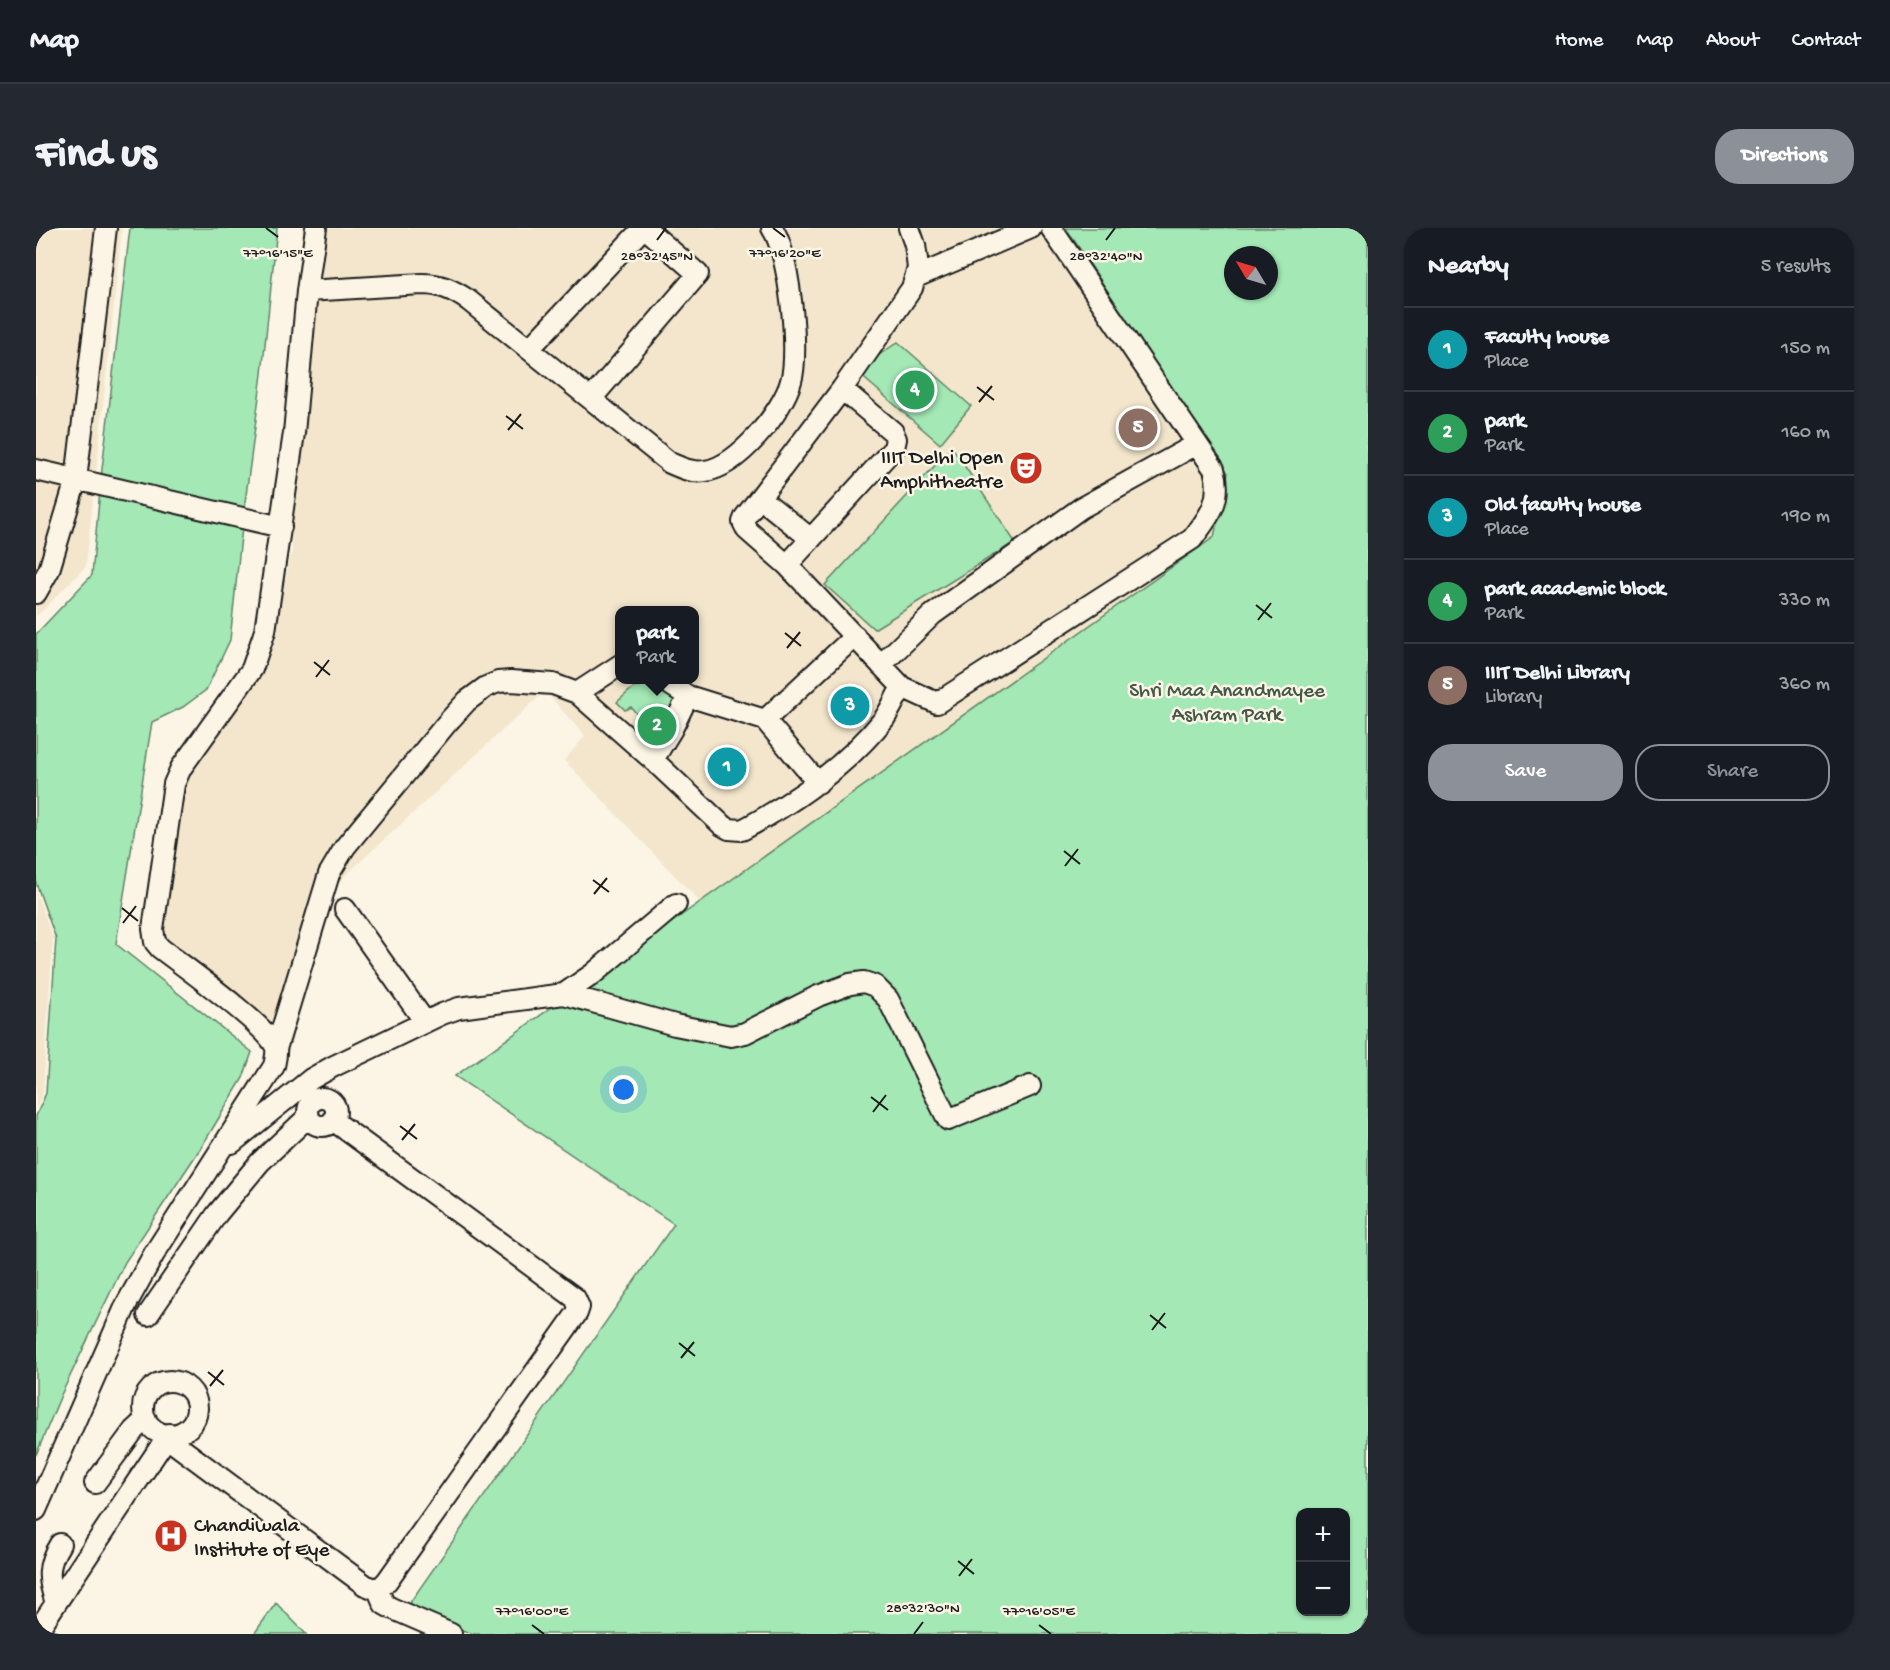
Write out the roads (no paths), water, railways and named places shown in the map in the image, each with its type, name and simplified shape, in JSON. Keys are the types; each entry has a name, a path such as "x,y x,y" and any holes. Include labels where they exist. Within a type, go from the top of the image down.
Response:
{"street":[{"path":"36,593 49,570 76,480 106,228"},
{"path":"276,1049 261,1027 160,948 155,942 153,929 174,784 181,768 252,669 265,632 294,433 307,291 316,228"},
{"path":"528,349 644,228 698,274 591,399"},
{"path":"307,291 438,284 452,290 468,300 670,463 686,470 707,471 731,461 748,445 785,398 792,379 795,359 787,269 783,251 772,228"},
{"path":"909,228 917,258 916,277 907,297 743,522 787,565 902,687 937,704 1192,539 1210,515 1216,498 1217,480 1214,469 1051,228"},
{"path":"916,277 1031,228"},
{"path":"787,565 894,448 896,439 893,432 842,389"},
{"path":"881,665 932,615 1081,507 1197,444"},
{"path":"36,470 281,527"},
{"path":"760,498 811,539"},
{"path":"765,720 855,636"},
{"path":"577,693 615,668"},
{"path":"36,1510 127,1303 147,1267 274,1066 276,1049 329,874 345,847 467,702 486,687 498,682 553,684 577,693 654,760 722,825 742,830 818,783 861,745 885,717 902,687"},
{"path":"669,684 688,696 765,720 818,783"},
{"path":"654,760 688,696"},
{"path":"564,994 601,968 676,904"},
{"path":"345,909 424,1022"},
{"path":"218,1154 311,1079 424,1022 459,1008 564,994 675,1025 731,1035 746,1033 826,992 864,982 875,986 888,999 948,1120 1030,1086"},
{"path":"311,1079 318,1088 312,1108"},
{"path":"286,1097 293,1106 312,1108"},
{"path":"148,1316 218,1214 260,1161 312,1108 328,1098 334,1104 337,1113 334,1121 575,1298 579,1307 577,1313 382,1588 378,1590"},
{"path":"147,1267 170,1284"},
{"path":"36,1633 168,1436 183,1431 195,1418 196,1401 192,1392 178,1382 169,1381 153,1387 144,1402 143,1410 146,1419 157,1431 168,1436 365,1585 378,1590 384,1604 451,1634"},
{"path":"95,1483 134,1430 146,1419"},
{"path":"56,1603 50,1584 49,1571 54,1553 60,1544"}],"railway":[{"path":"1362,1634 1368,1623"}],"place":[{"name":"park academic block","path":"915,390"},
{"name":"IIIT Delhi Library","path":"1138,428"},
{"name":"IIIT Delhi Open Amphitheatre","path":"1026,468"},
{"name":"Old faculty house","path":"850,706"},
{"name":"park","path":"657,726"},
{"name":"Faculty house","path":"727,767"},
{"name":"Chandiwala Institute of Eye","path":"171,1536"}],"park label":[{"name":"Shri Maa Anandmayee Ashram Park","path":"1227,701"}]}
